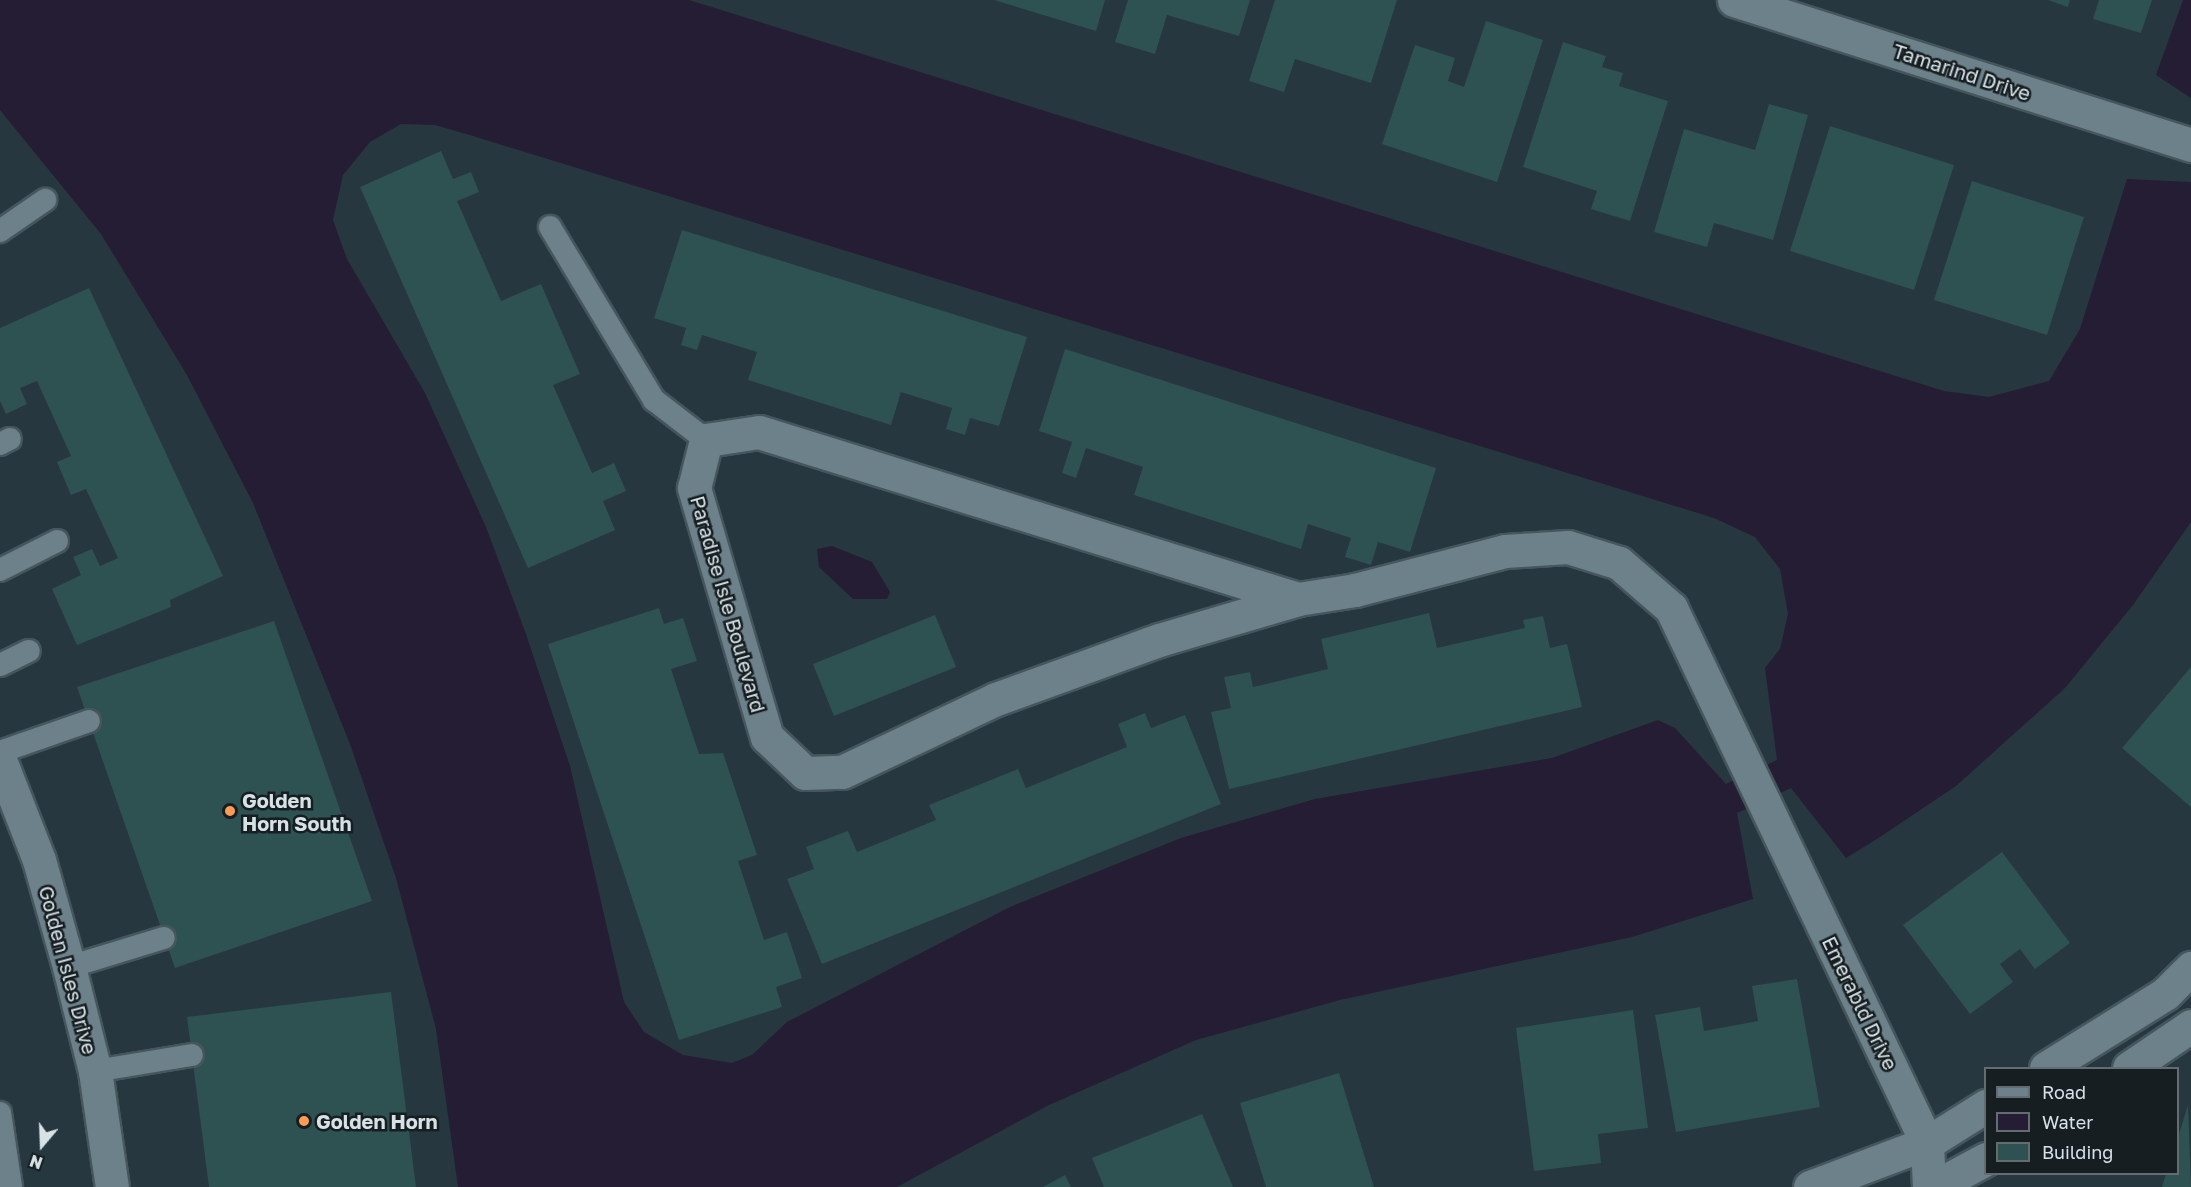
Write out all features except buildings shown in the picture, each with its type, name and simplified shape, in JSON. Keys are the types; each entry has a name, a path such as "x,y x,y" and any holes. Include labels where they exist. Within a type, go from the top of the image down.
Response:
{"street":[{"name":"Tamarind Drive","path":"1734,0 2177,140"},
{"name":"Paradise Isle Boulevard","path":"1298,599 759,432 706,440 694,488 767,737 804,773 842,772 996,699 1159,640 1298,599 1355,590 1505,551 1568,546 1619,563 1671,608 1773,824"},
{"name":"Golden Isles Drive","path":"1,764 39,860 69,968 95,1071 112,1187"},
{"name":"Emerabld Drive","path":"1773,824 1927,1143 1929,1187"},
{"path":"2048,1067 2165,994 2191,968"},
{"path":"2130,1067 2191,1026"},
{"path":"1810,1187 1927,1143 1984,1107"},
{"path":"1934,1187 1984,1160"}],"lane":[{"path":"0,231 45,200"},
{"path":"550,227 654,400 706,440"},
{"path":"0,570 57,541"},
{"path":"0,665 29,651"},
{"path":"1,764 89,721"},
{"path":"69,968 164,938"},
{"path":"95,1071 192,1055"},
{"path":"0,1113 12,1187"}],"water":[{"path":"0,0 689,0 1944,391 1989,397 2049,381 2080,329 2127,179 2191,182 2191,522 2133,605 2065,688 1956,786 1880,837 1846,858 1791,788 1737,813 1753,899 1632,937 1340,1000 1196,1040 1049,1105 897,1187 458,1187 436,1029 396,878 350,744 253,503 187,375 101,234 0,110","holes":["401,124 435,125 1714,518 1755,537 1780,569 1788,614 1780,649 1765,668 1777,760 1726,784 1675,728 1658,720 1552,758 1315,799 1181,838 1010,907 787,1022 752,1055 732,1063 683,1055 644,1032 624,1002 570,766 526,634 486,527 425,393 347,259 333,220 343,175 370,142"]},
{"path":"2183,0 2191,0 2191,98 2156,75"},
{"path":"832,546 872,562 890,592 887,599 853,599 819,567 817,549"}],"place":[{"name":"Golden Horn South","path":"230,811"},
{"name":"Golden Horn","path":"304,1121"}]}
